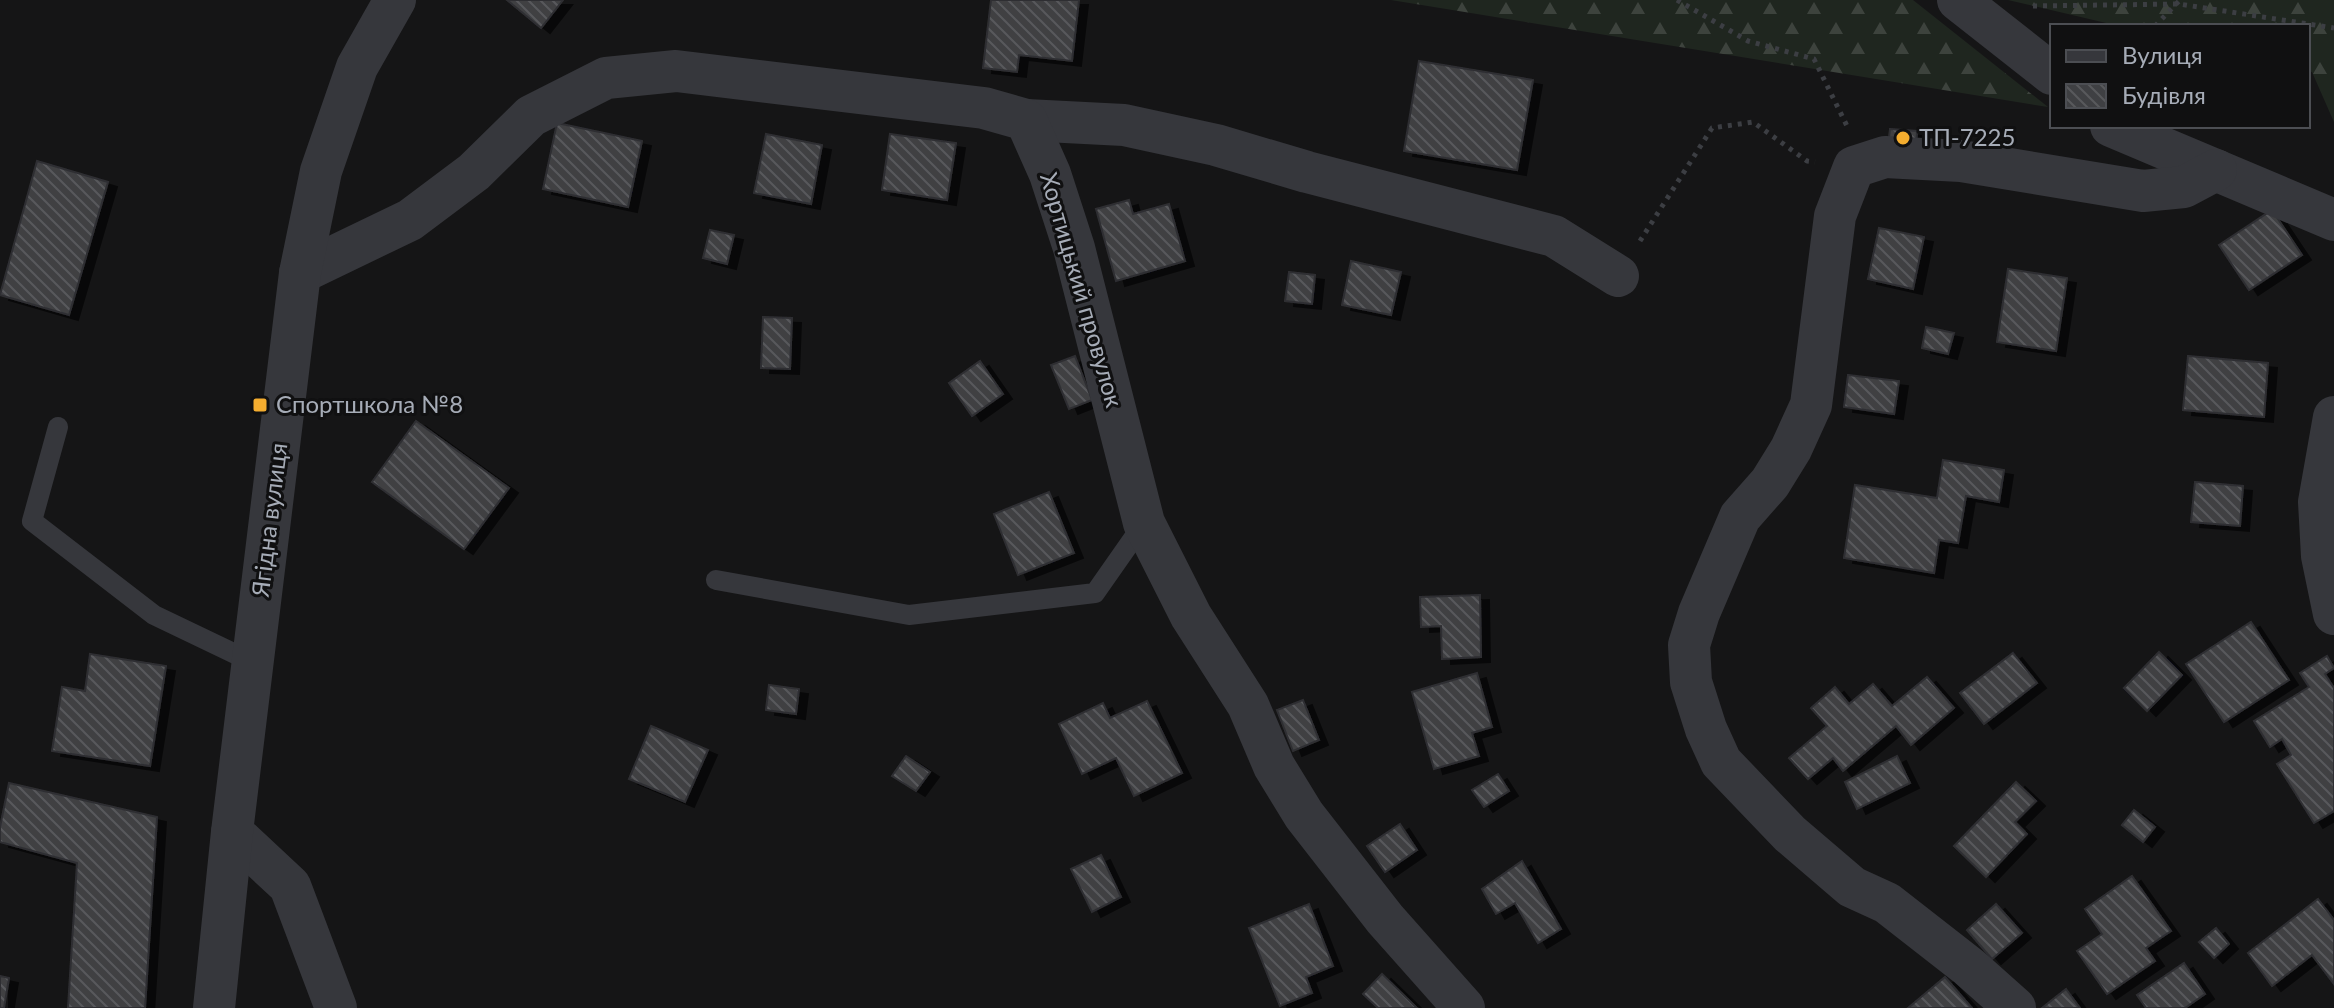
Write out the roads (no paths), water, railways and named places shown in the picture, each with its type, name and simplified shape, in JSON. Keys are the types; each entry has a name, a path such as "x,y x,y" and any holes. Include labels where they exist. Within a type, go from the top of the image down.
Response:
{"street":[{"name":"Ягідна вулиця","path":"214,1008 232,832 300,273 321,171 336,126 357,67 395,0"},
{"path":"1958,0 2050,72"},
{"path":"300,273 410,220 474,172 531,116 606,78 676,71 984,108 1026,120 1124,125 1216,145 1307,172 1554,236 1618,276"},
{"name":"Хортицький провулок","path":"1026,120 1050,174 1074,248 1144,523 1191,616 1248,705 1274,766 1304,815 1385,919 1464,1008"},
{"path":"2116,128 2334,220"},
{"path":"2015,1008 1969,967 1887,903 1852,887 1790,834 1721,762 1706,729 1691,682 1689,645 1699,613 1740,517 1770,483 1791,449 1811,405 1835,216 1854,167 1885,157 1961,161 2143,191 2184,187 2216,170"},
{"path":"2334,417 2319,502 2322,556 2334,614"},
{"path":"232,832 290,886 336,1008"}],"lane":[{"path":"58,427 32,521 154,615 252,662"},
{"path":"716,580 909,615 1095,593 1144,523"}],"place":[{"name":"ТП-7225","path":"1903,138"},
{"name":"Спортшкола №8","path":"260,405"}]}
